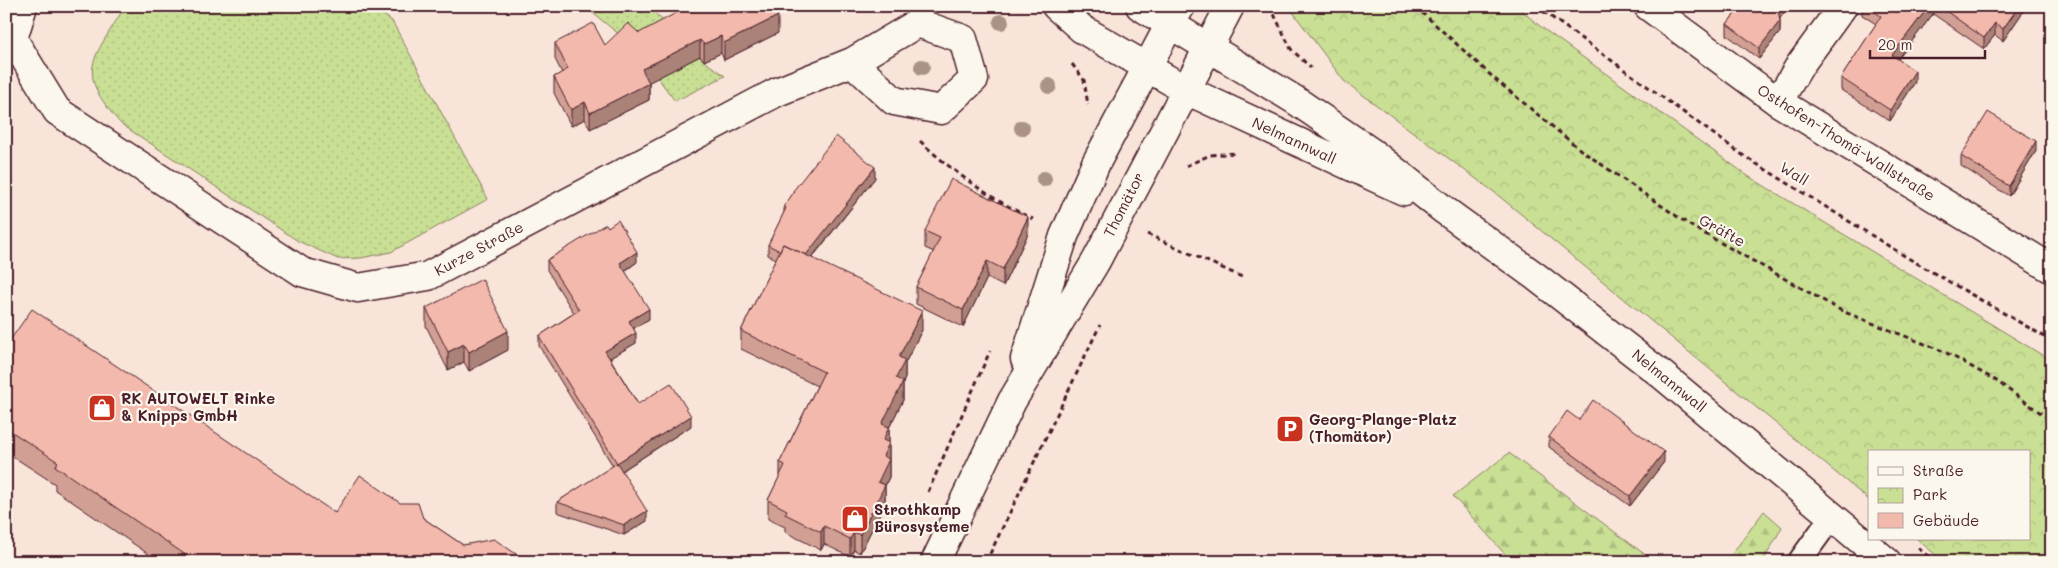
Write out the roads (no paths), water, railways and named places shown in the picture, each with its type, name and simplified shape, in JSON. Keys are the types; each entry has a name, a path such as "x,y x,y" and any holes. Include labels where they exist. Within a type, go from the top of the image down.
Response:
{"street":[{"name":"Kurze Straße","path":"23,6 13,39 57,111 302,272 358,288 428,276 777,92 852,62 918,23 963,39 974,79 941,110 894,101 852,62"},
{"name":"Nelmannwall","path":"1056,6 1082,29 1186,90 1444,210"},
{"name":"Nelmannwall","path":"1140,6 1176,15 1209,46 1295,100 1371,152 1444,210 1535,276 1653,368 1887,562"},
{"name":"Thomätor","path":"935,562 1012,400 1096,260 1230,6"},
{"name":"Osthofen-Thomä-Wallstraße","path":"1648,6 1686,36 1778,102 2052,269"},
{"path":"1778,102 1800,65 1843,6"},
{"name":"Thomätor","path":"1012,400 1064,236 1096,163 1176,15"}],"lane":[{"path":"1799,562 1832,516"}],"place":[{"name":"RK AUTOWELT Rinke & Knipps GmbH","path":"102,408"},
{"name":"Georg-Plange-Platz (Thomätor)","path":"1290,429"},
{"name":"Strothkamp Bürosysteme","path":"855,519"}]}
